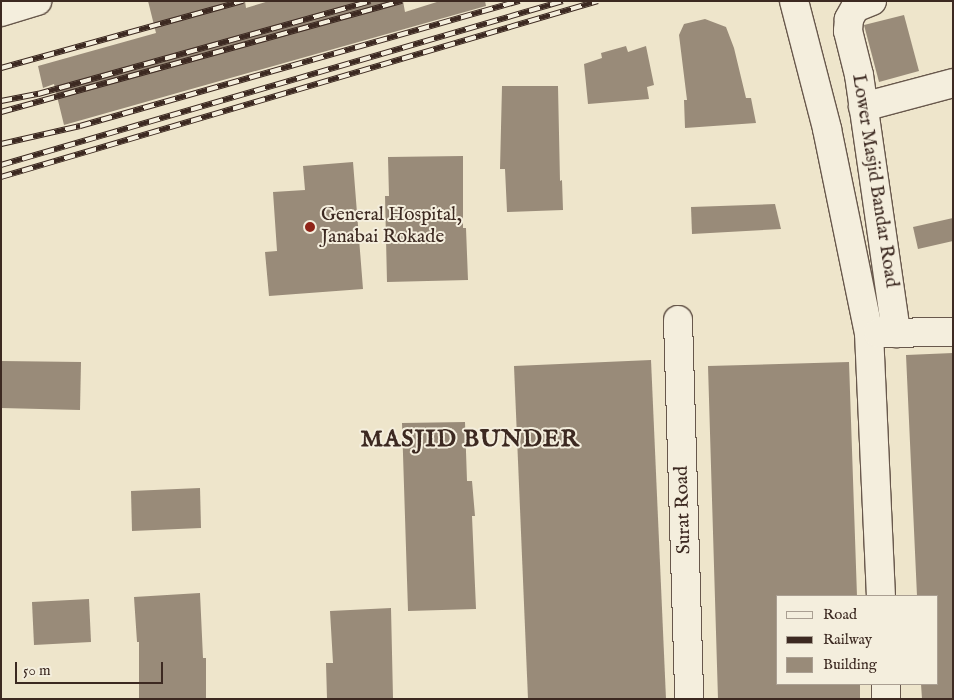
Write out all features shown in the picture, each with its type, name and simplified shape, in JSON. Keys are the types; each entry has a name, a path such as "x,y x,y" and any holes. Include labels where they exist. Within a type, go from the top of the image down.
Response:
{"street":[{"path":"1,12 37,1"},
{"path":"794,1 827,129 869,333 882,595"},
{"name":"Lower Masjid Bandar Road","path":"872,1 855,8 848,19 848,30 859,75 896,333"},
{"path":"863,107 953,82"},
{"name":"Surat Road","path":"678,320 689,699"},
{"path":"869,333 953,332"},
{"path":"886,685 886,699"}],"building":[{"path":"148,1 245,1 246,8 269,1 403,1 405,12 440,1 485,1 486,6 64,125 54,84 43,88 38,66 156,33"},
{"path":"904,15 919,71 879,82 864,25"},
{"path":"705,19 726,27 734,48 746,98 751,98 756,123 685,128 684,100 687,100 679,35 684,24"},
{"path":"626,46 628,52 646,46 654,85 647,87 649,99 588,104 584,64 602,58 601,53"},
{"path":"502,86 558,86 560,181 562,180 563,210 507,212 505,169 500,169"},
{"path":"463,156 463,228 466,228 468,280 387,282 385,196 389,196 388,157"},
{"path":"353,162 363,289 269,296 265,252 277,251 273,192 305,190 303,166"},
{"path":"775,204 781,229 692,234 691,207"},
{"path":"953,218 953,241 918,249 913,227"},
{"path":"953,353 953,699 922,699 921,685 939,685 939,595 917,595 906,355"},
{"path":"651,360 666,699 528,699 514,366"},
{"path":"1,361 81,362 80,410 1,408"},
{"path":"849,362 857,595 776,595 776,685 860,685 860,699 718,699 708,366"},
{"path":"465,422 467,481 472,481 475,516 472,516 476,609 408,611 402,423"},
{"path":"200,488 201,528 132,531 131,491"},
{"path":"200,593 203,658 206,658 206,699 139,699 139,642 137,642 134,597"},
{"path":"89,599 91,642 34,645 32,602"},
{"path":"391,608 393,698 327,699 326,663 333,663 330,611"}],"railway":[{"path":"1,68 243,1"},
{"path":"1,101 38,94 370,1"},
{"path":"1,112 402,1"},
{"path":"1,144 80,126 520,1"},
{"path":"1,165 563,1"},
{"path":"1,177 598,1"}],"place":[{"name":"General Hospital, Janabai Rokade","path":"310,227"}],"district":[{"name":"MASJID BUNDER","path":"470,440"}]}
